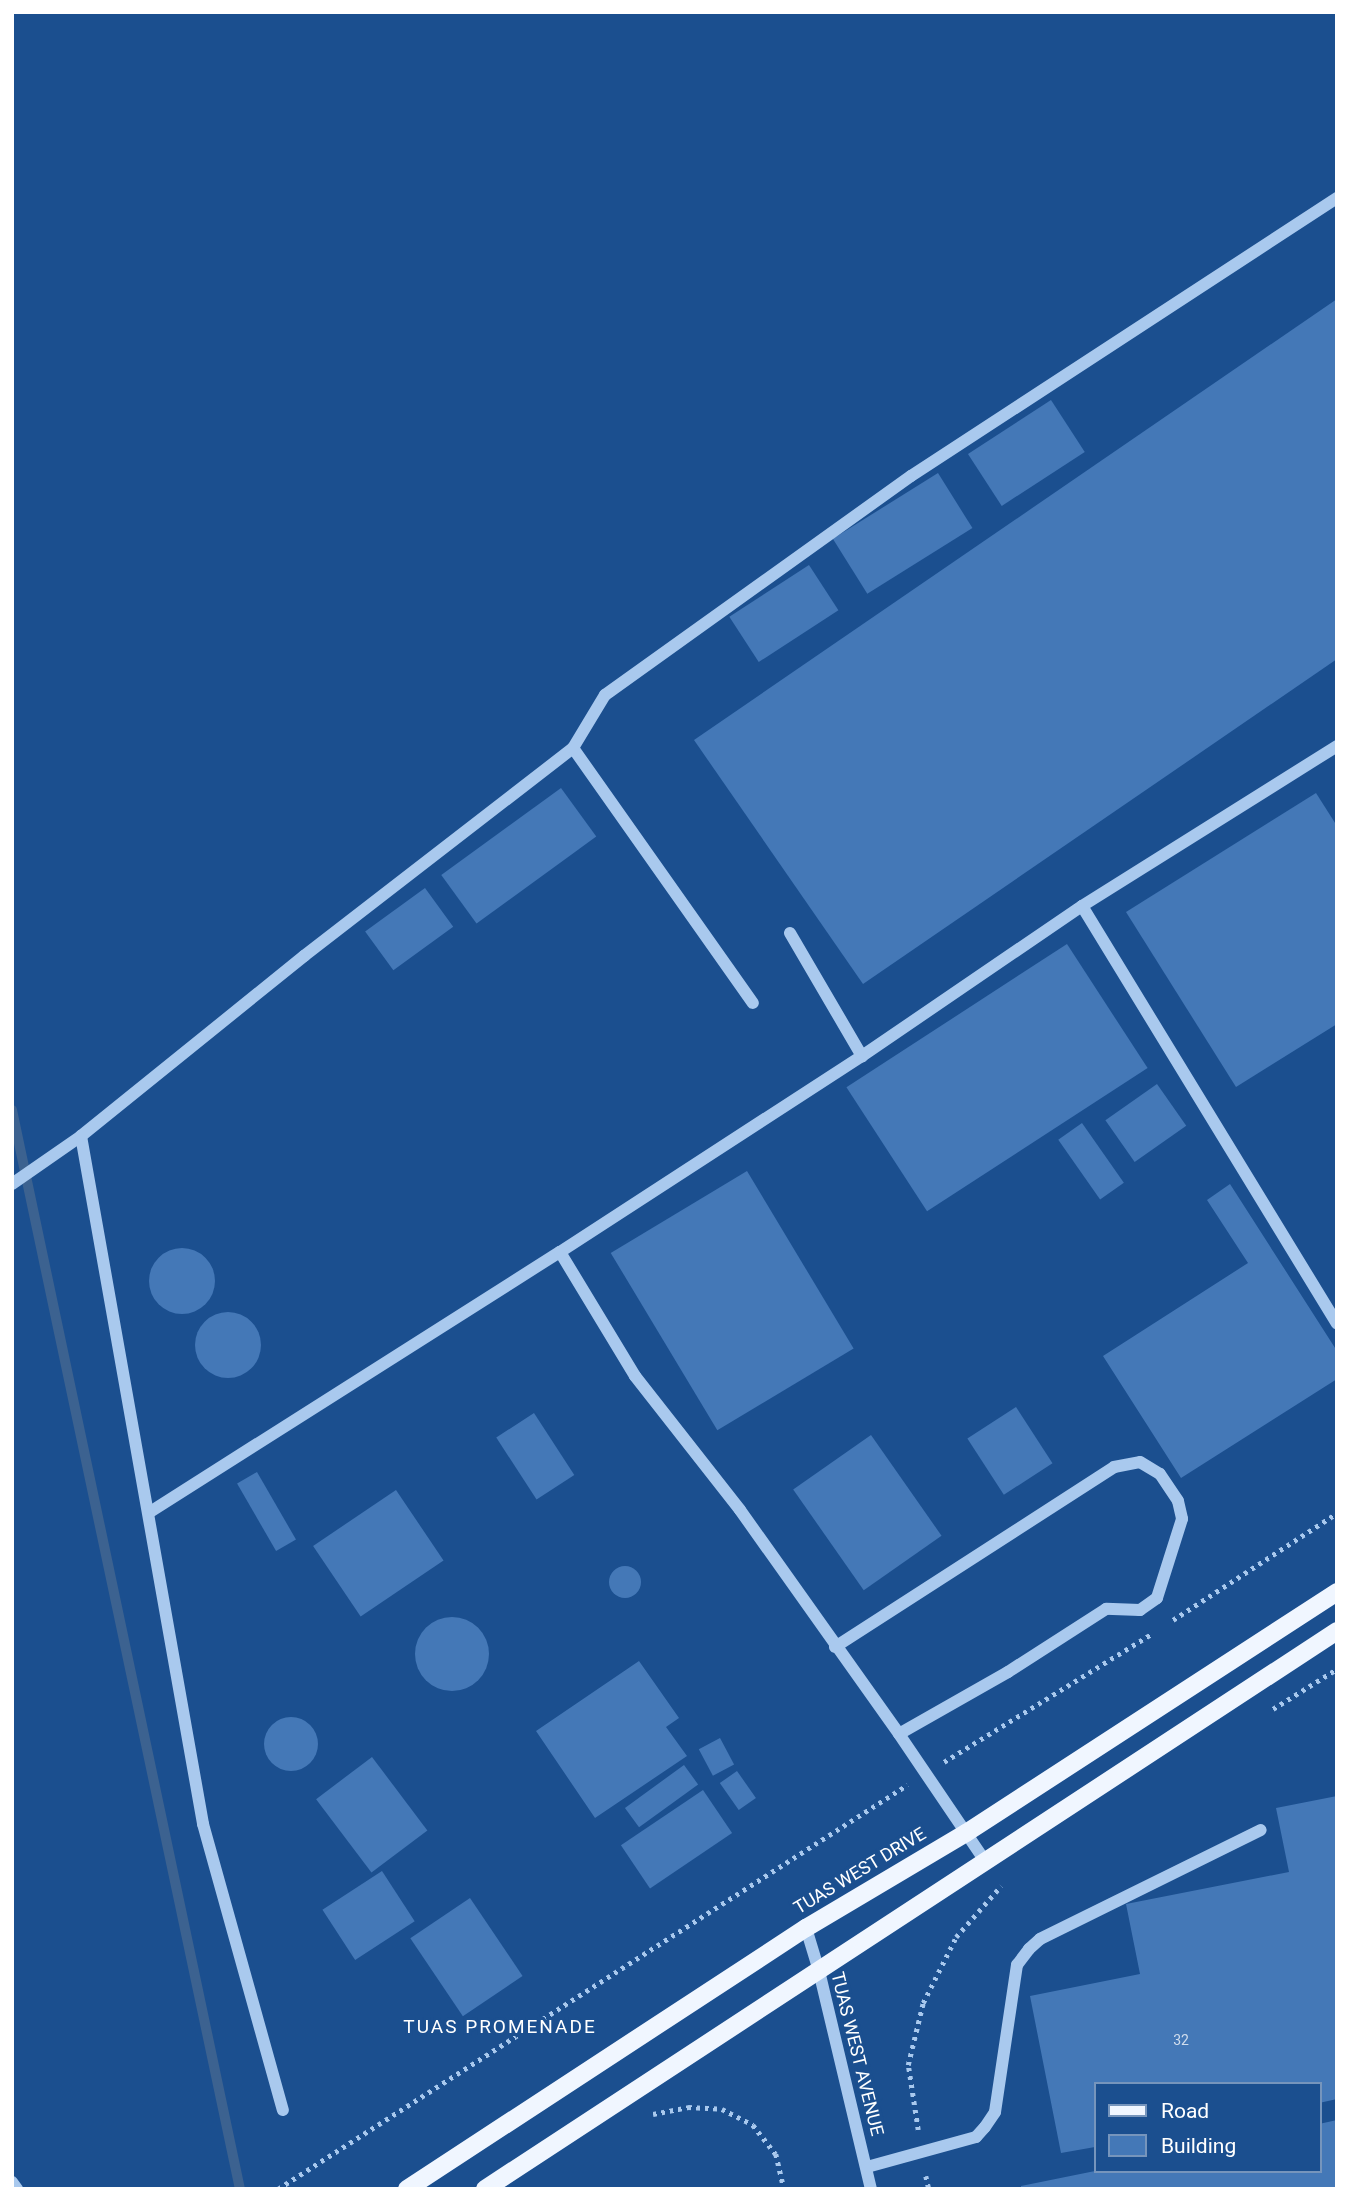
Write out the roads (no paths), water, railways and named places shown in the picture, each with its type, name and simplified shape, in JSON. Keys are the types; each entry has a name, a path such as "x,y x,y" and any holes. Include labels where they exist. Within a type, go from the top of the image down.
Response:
{"main road":[{"name":"TUAS WEST DRIVE","path":"407,2189 806,1928 966,1833 1337,1592"},
{"path":"485,2189 1337,1630"}],"street":[{"path":"12,1184 81,1136 304,956 573,748 605,695 911,476 1337,198"},
{"path":"150,1511 560,1252 862,1056 1083,906 1337,746"},
{"path":"573,748 752,1003"},
{"path":"1083,906 1337,1323"},
{"path":"790,933 862,1056"},
{"path":"81,1136 204,1824 283,2110"},
{"path":"560,1252 635,1376 740,1510 899,1734 985,1861"},
{"path":"835,1647 1114,1467 1140,1462 1160,1474 1178,1501 1182,1519 1157,1598 1140,1610 1106,1609 1008,1672 899,1734"},
{"path":"866,2167 976,2137 995,2112 1017,1965 1029,1948 1040,1939 1261,1830"},
{"name":"TUAS WEST AVENUE","path":"806,1928 819,1971 871,2189"},
{"path":"12,2182 17,2189"}],"waterway":[{"path":"12,1110 240,2189"}],"district":[{"name":"TUAS PROMENADE","path":"500,2027"}]}
